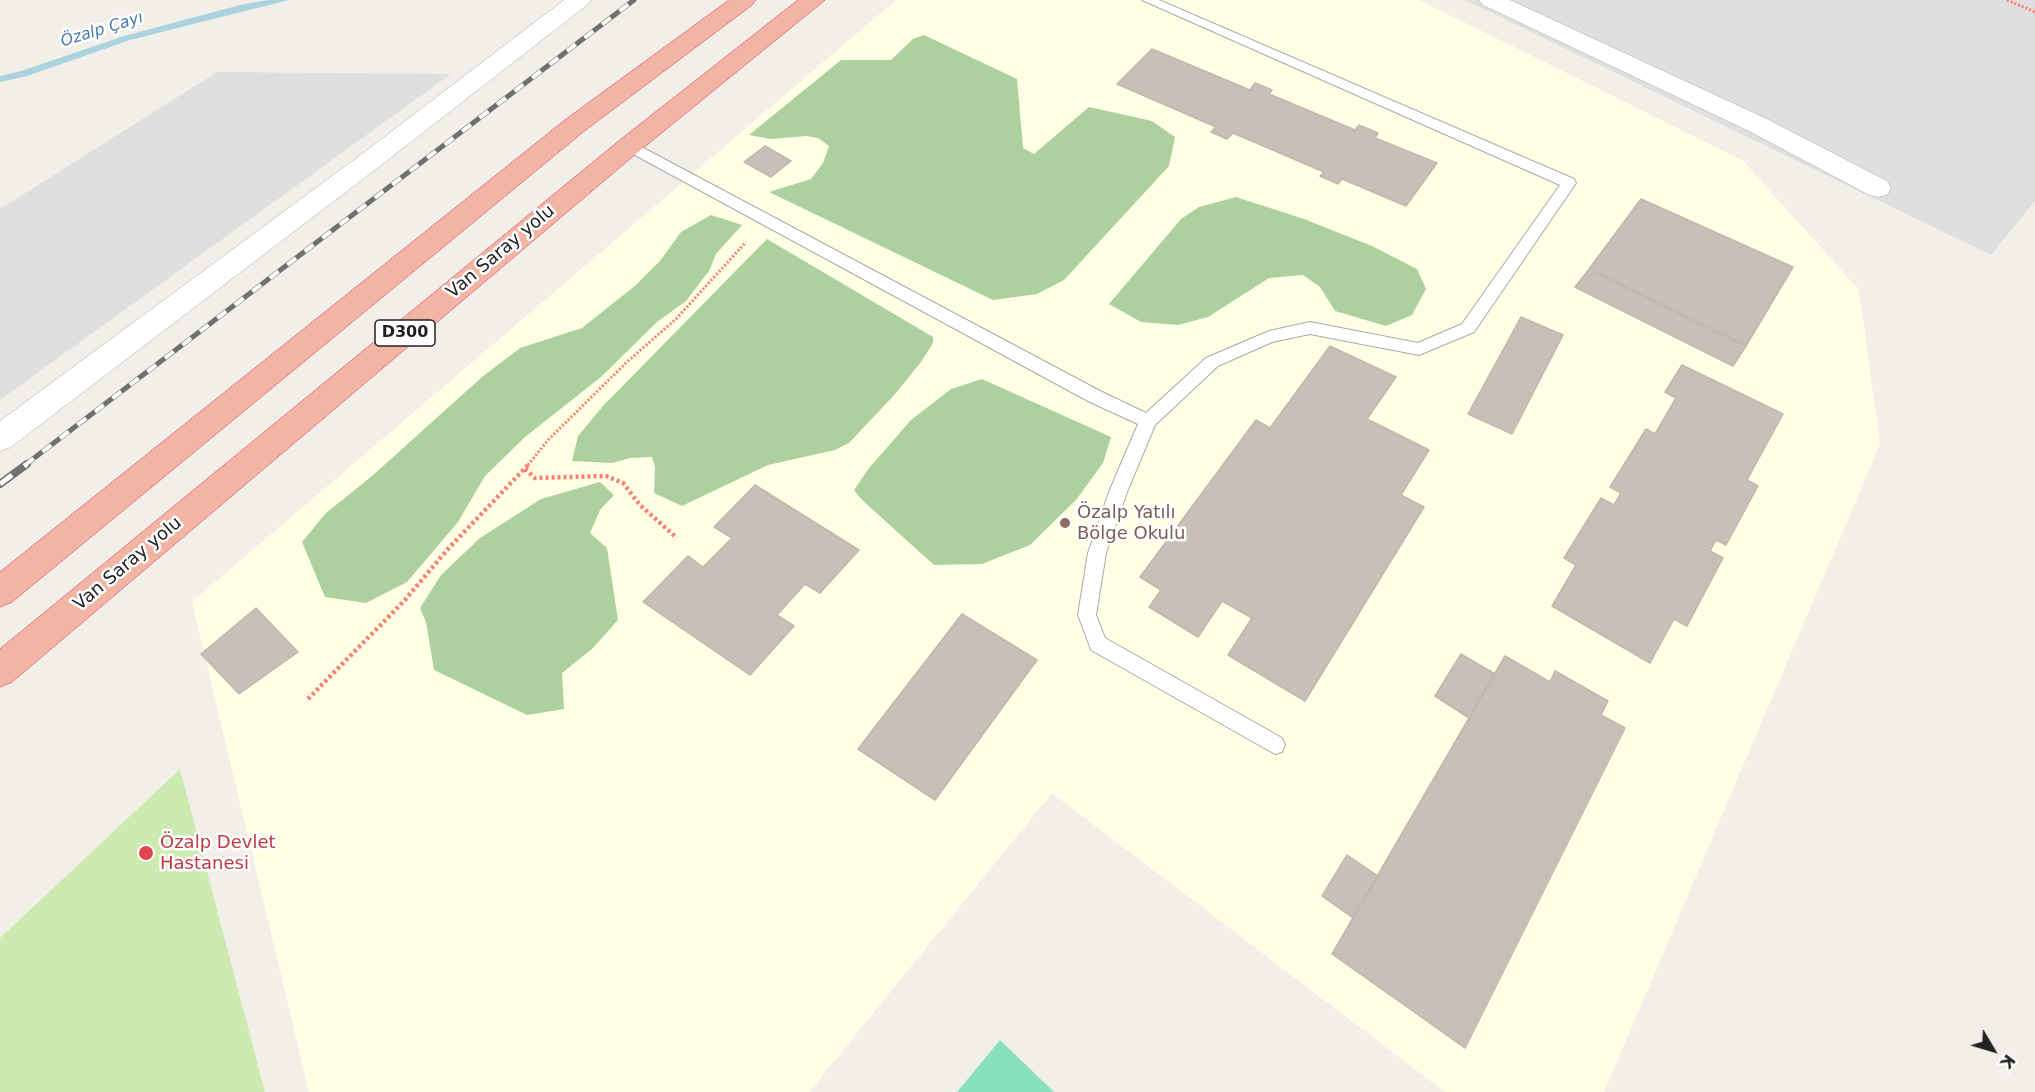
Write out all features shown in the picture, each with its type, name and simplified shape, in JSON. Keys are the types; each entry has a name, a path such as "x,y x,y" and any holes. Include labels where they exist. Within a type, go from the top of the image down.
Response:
{"highway":[{"name":"D300","path":"0,592 574,126 744,0"},
{"name":"Van Saray yolu","path":"0,671 630,146 813,0"}],"street":[{"path":"0,438 362,168 579,0"},
{"path":"1491,0 1758,125 1878,188"}],"lane":[{"path":"1148,0 1569,183 1468,328 1419,349 1310,328 1269,337 1212,362 1148,421 1118,492 1097,554 1087,615 1098,644 1275,746"},
{"path":"630,146 1094,396 1148,421"}],"path":[{"path":"2007,0 2035,12"},
{"path":"308,699 405,600 447,550 525,469 548,440 627,362 677,318 766,219"},
{"path":"525,469 535,478 606,476 623,483 640,505 677,537"}],"shaded area":[{"name":"Özalp Yatılı Bölge Okulu","path":"896,0 1419,0 1742,160 1859,290 1880,444 1604,1092 1445,1092 1052,793 809,1092 309,1092 192,602"},
{"path":"1465,0 2035,0 2035,201 1991,255"},
{"path":"217,72 451,74 0,400 0,209"}],"green space":[{"path":"924,35 1017,79 1023,148 1034,154 1089,107 1152,121 1175,137 1169,166 1064,280 1037,294 993,300 769,192 811,179 823,163 829,146 818,138 807,136 771,139 749,135 841,60 891,60 913,39"},
{"path":"1236,197 1304,219 1372,246 1417,269 1426,289 1412,315 1386,326 1335,311 1320,287 1303,275 1269,278 1208,317 1178,325 1141,322 1109,304 1181,219 1199,207"},
{"path":"711,215 742,225 716,254 709,271 686,301 657,322 601,377 525,437 485,476 458,522 407,582 366,603 325,597 302,542 326,513 372,476 482,377 520,348 582,328 636,285 660,261 681,232"},
{"path":"767,239 933,337 933,343 921,362 895,394 849,443 835,450 768,465 682,506 654,493 655,467 652,457 630,458 612,463 572,461 578,436 603,406"},
{"path":"982,379 1111,437 1103,463 1076,500 1030,545 982,564 934,565 854,490 869,468 911,420 951,389"},
{"path":"600,482 614,495 600,510 590,533 607,548 618,620 592,649 562,673 564,709 527,715 434,670 426,622 420,608 441,575 480,538 541,499"},
{"name":"Özalp Devlet Hastanesi","path":"180,769 265,1092 0,1092 0,938"},
{"path":"1000,1040 1054,1092 957,1092"}],"building":[{"path":"1152,49 1250,90 1255,83 1272,90 1269,94 1355,130 1359,125 1378,133 1375,138 1437,163 1406,206 1342,179 1338,184 1320,176 1324,172 1233,133 1227,139 1211,132 1216,127 1117,84"},
{"path":"765,146 791,161 771,177 744,162"},
{"path":"1641,199 1793,267 1746,346 1589,269"},
{"path":"1589,269 1746,346 1733,366 1575,287"},
{"path":"1521,317 1563,335 1512,434 1468,414"},
{"path":"1330,346 1396,377 1367,419 1429,450 1401,495 1424,507 1305,701 1228,655 1252,618 1222,601 1198,637 1149,607 1161,590 1140,577 1256,420 1270,428"},
{"path":"1682,365 1783,414 1747,480 1758,486 1726,545 1716,540 1710,551 1723,558 1687,626 1674,619 1650,663 1552,606 1576,565 1564,558 1601,498 1614,505 1621,493 1610,487 1646,429 1655,434 1676,398 1665,392"},
{"path":"755,485 859,550 820,593 805,584 777,615 794,626 750,675 643,602 688,556 703,567 732,538 714,527"},
{"path":"256,608 298,652 239,694 201,654"},
{"path":"962,614 1037,660 935,800 858,749"},
{"path":"1461,654 1495,674 1469,718 1435,696"},
{"path":"1505,656 1550,682 1555,671 1608,701 1601,715 1625,728 1465,1048 1332,954"},
{"path":"1347,855 1378,876 1353,918 1322,896"}],"waterway":[{"name":"Özalp Çayı","path":"0,79 23,74 127,38 240,8 284,0"}],"railway":[{"path":"25,465 634,0"},
{"path":"0,484 27,464"}],"place":[{"name":"Özalp Yatılı Bölge Okulu","path":"1065,523"},
{"name":"Özalp Devlet Hastanesi","path":"146,853"}]}
